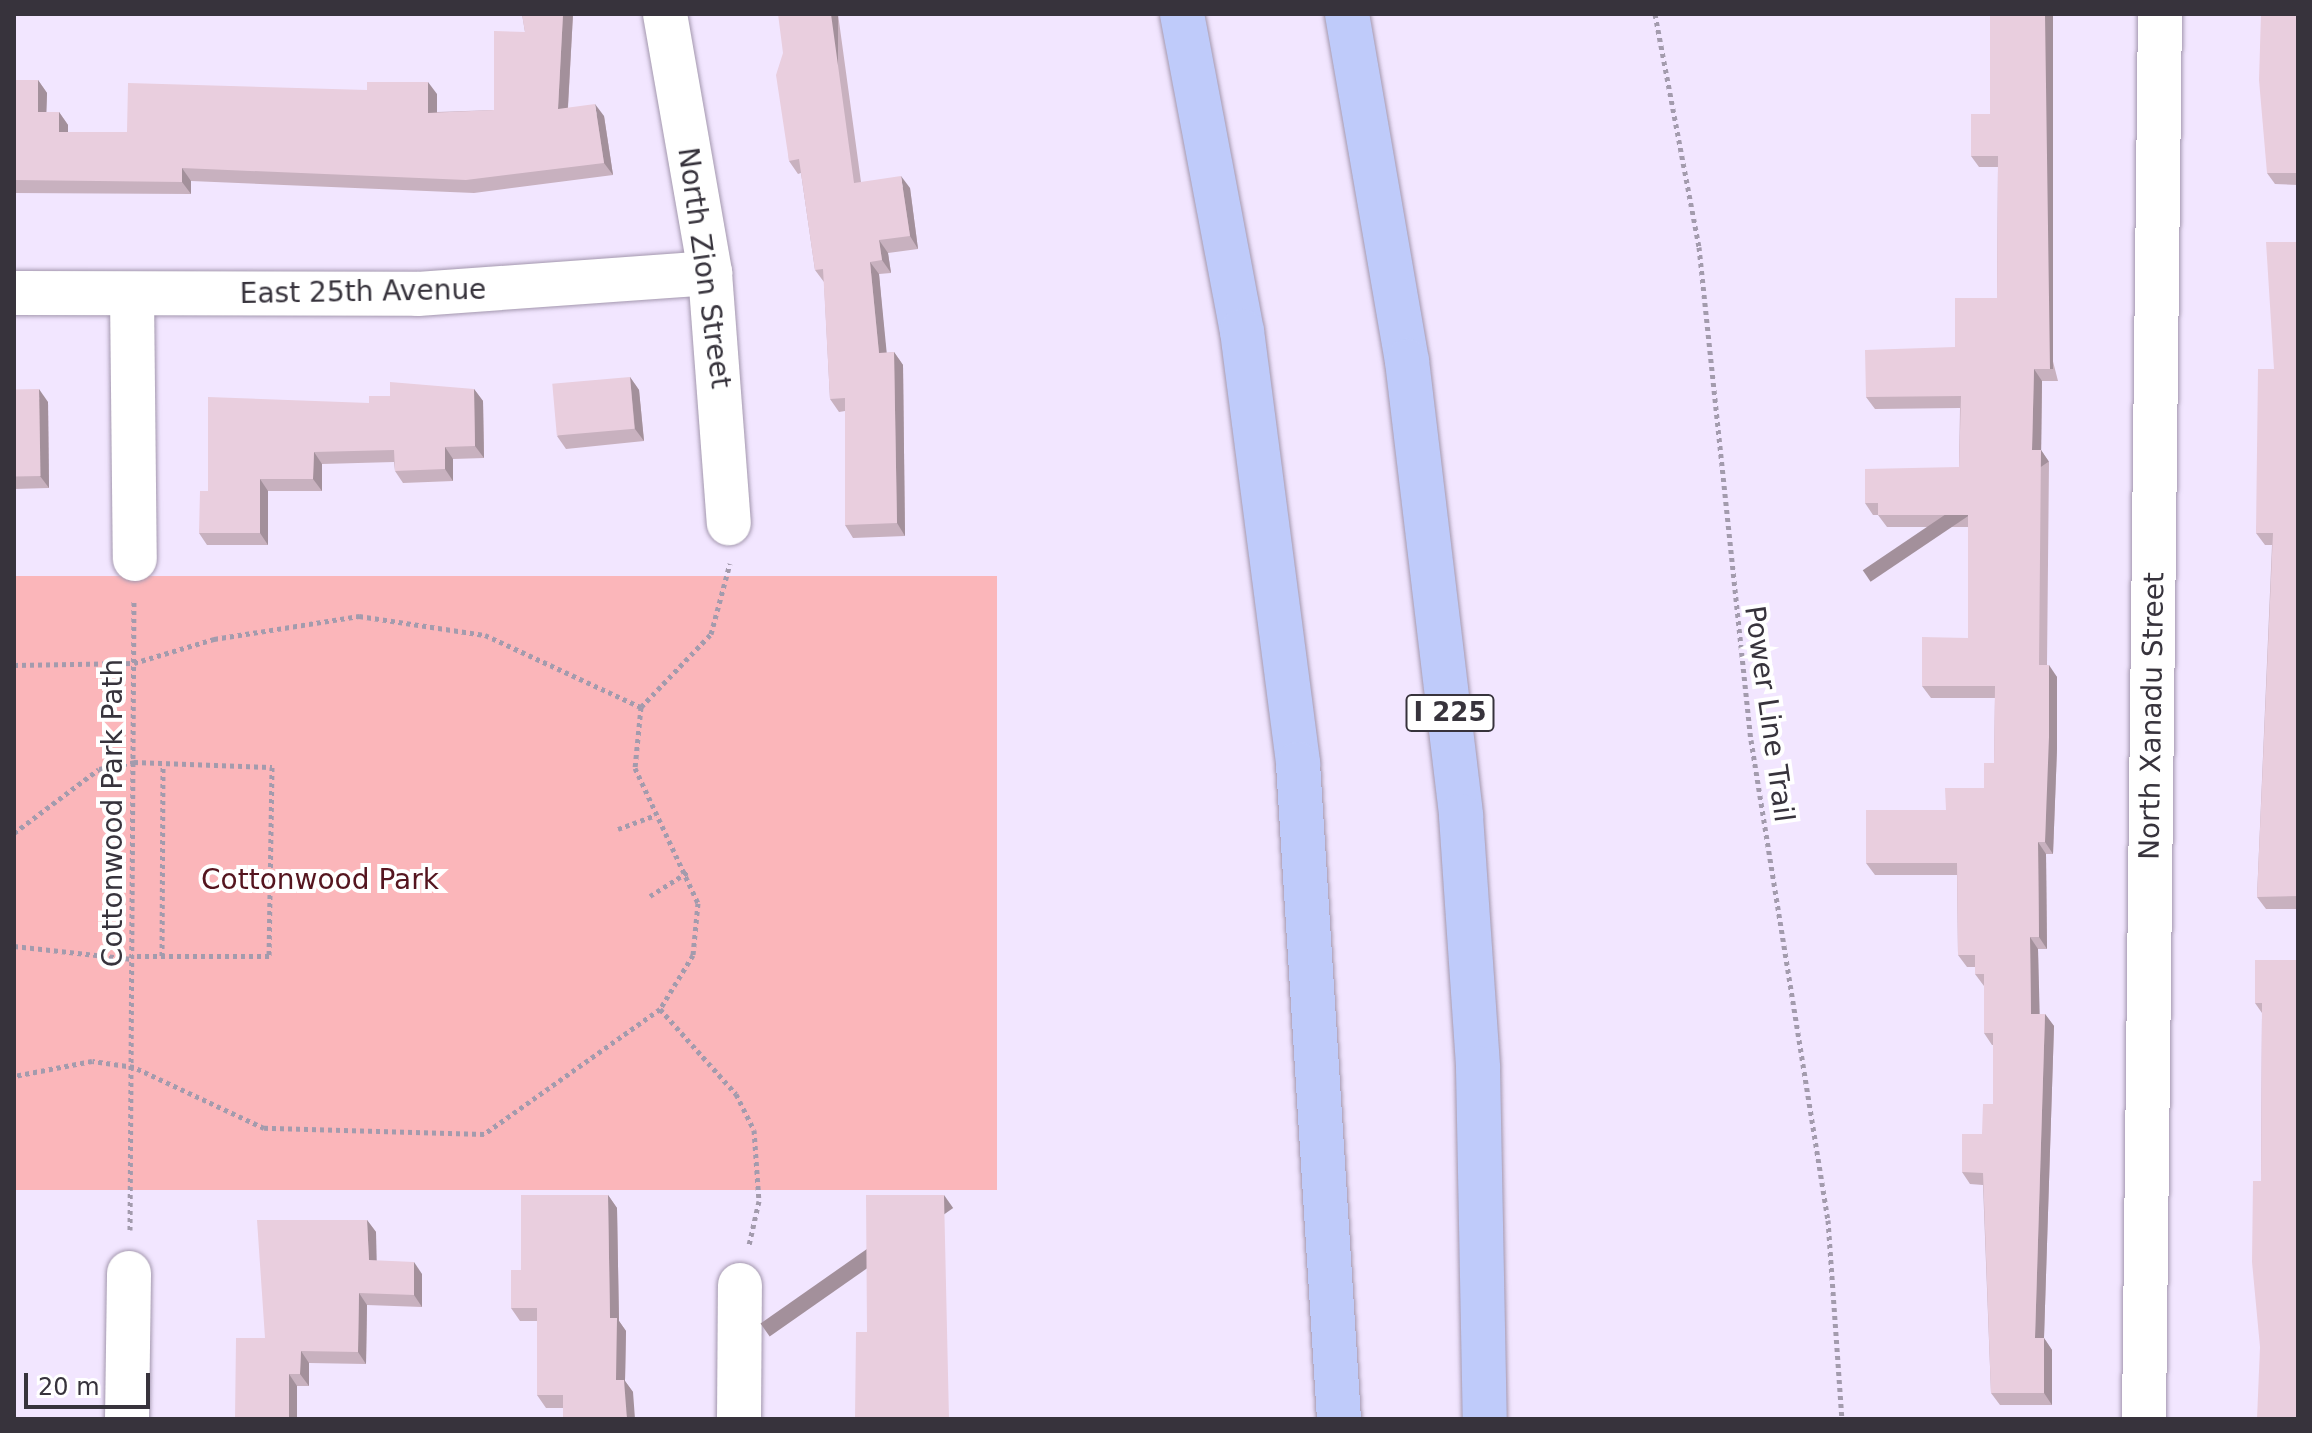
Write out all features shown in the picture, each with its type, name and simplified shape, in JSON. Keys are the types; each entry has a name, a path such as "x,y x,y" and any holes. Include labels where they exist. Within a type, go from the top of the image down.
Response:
{"highway":[{"path":"1182,14 1252,392 1298,764 1339,1419"},
{"name":"I 225","path":"1347,14 1407,361 1461,816 1479,1084 1485,1419"}],"street":[{"name":"North Zion Street","path":"665,14 710,273 730,543"},
{"name":"North Xanadu Street","path":"2144,1419 2160,14"},
{"name":"East 25th Avenue","path":"14,293 449,293 710,273"},
{"path":"132,294 135,559"},
{"path":"127,1419 129,1273"},
{"path":"739,1419 740,1285"}],"path":[{"name":"Power Line Trail","path":"1655,14 1699,247 1749,726 1828,1220 1842,1419"},
{"path":"14,1076 53,1064 134,1067 264,1128 484,1134 660,1009 693,955 698,903 688,872 656,815 635,768 641,707 711,634 730,543"},
{"name":"Cottonwood Park Path","path":"131,1202 135,559"},
{"path":"14,665 134,663 286,625 359,616 424,620 535,653 641,707"},
{"path":"14,833 76,780 134,762 163,767 272,767 269,956 132,957 14,946"},
{"path":"162,956 163,767"},
{"path":"618,829 656,815"},
{"path":"650,896 688,872"},
{"path":"660,1009 736,1094 754,1130 760,1160 754,1224"}],"green space":[{"name":"Cottonwood Park","path":"14,576 997,576 997,1190 14,1190"}],"building":[{"path":"522,14 563,14 558,109 595,104 604,163 466,180 182,168 182,182 14,180 14,80 38,80 38,112 59,112 59,132 127,132 128,83 367,90 367,82 428,82 428,113 494,110 494,31 525,32"},
{"path":"778,14 831,14 854,183 901,176 910,236 879,240 882,260 870,262 879,353 894,352 897,523 845,525 845,398 830,399 823,269 815,270 799,159 789,161 776,75 783,53"},
{"path":"1990,14 2045,14 2050,369 2034,369 2032,450 2041,450 2039,665 2049,665 2049,737 2045,842 2038,842 2039,937 2030,937 2031,1014 2045,1014 2035,1338 2044,1338 2044,1393 1991,1393 1983,1173 1962,1172 1962,1134 1982,1134 1983,1104 1993,1104 1993,1033 1984,1033 1984,974 1975,974 1975,955 1958,955 1957,863 1866,863 1866,810 1946,810 1945,788 1984,788 1984,763 1994,763 1995,686 1922,686 1922,637 1968,638 1968,515 1878,515 1878,503 1865,503 1865,469 1959,467 1961,396 1866,397 1865,350 1955,347 1955,298 1997,298 1998,156 1971,156 1971,114 1990,114"},
{"path":"2261,14 2298,14 2298,173 2267,173 2259,80"},
{"path":"2266,242 2298,242 2298,896 2257,897 2273,533 2256,533 2258,369 2274,369"},
{"path":"630,377 635,429 557,436 552,384"},
{"path":"390,382 474,389 475,446 445,447 445,469 395,471 394,450 314,452 313,479 260,479 260,533 199,533 200,491 208,491 208,397 369,403 369,396 390,396"},
{"path":"14,389 39,389 41,476 16,476"},
{"path":"2255,960 2298,960 2298,1419 2257,1419 2260,1347 2252,1262 2253,1181 2261,1181 2262,1003 2255,1003"},
{"path":"521,1195 608,1195 610,1318 617,1318 616,1380 624,1380 627,1419 563,1419 563,1395 537,1395 537,1308 511,1308 511,1270 521,1270"},
{"path":"866,1195 944,1195 949,1419 855,1419 856,1332 867,1332"},
{"path":"257,1220 367,1220 369,1260 414,1262 414,1295 359,1293 358,1352 301,1351 300,1374 289,1374 289,1419 235,1419 236,1338 265,1338"}]}
